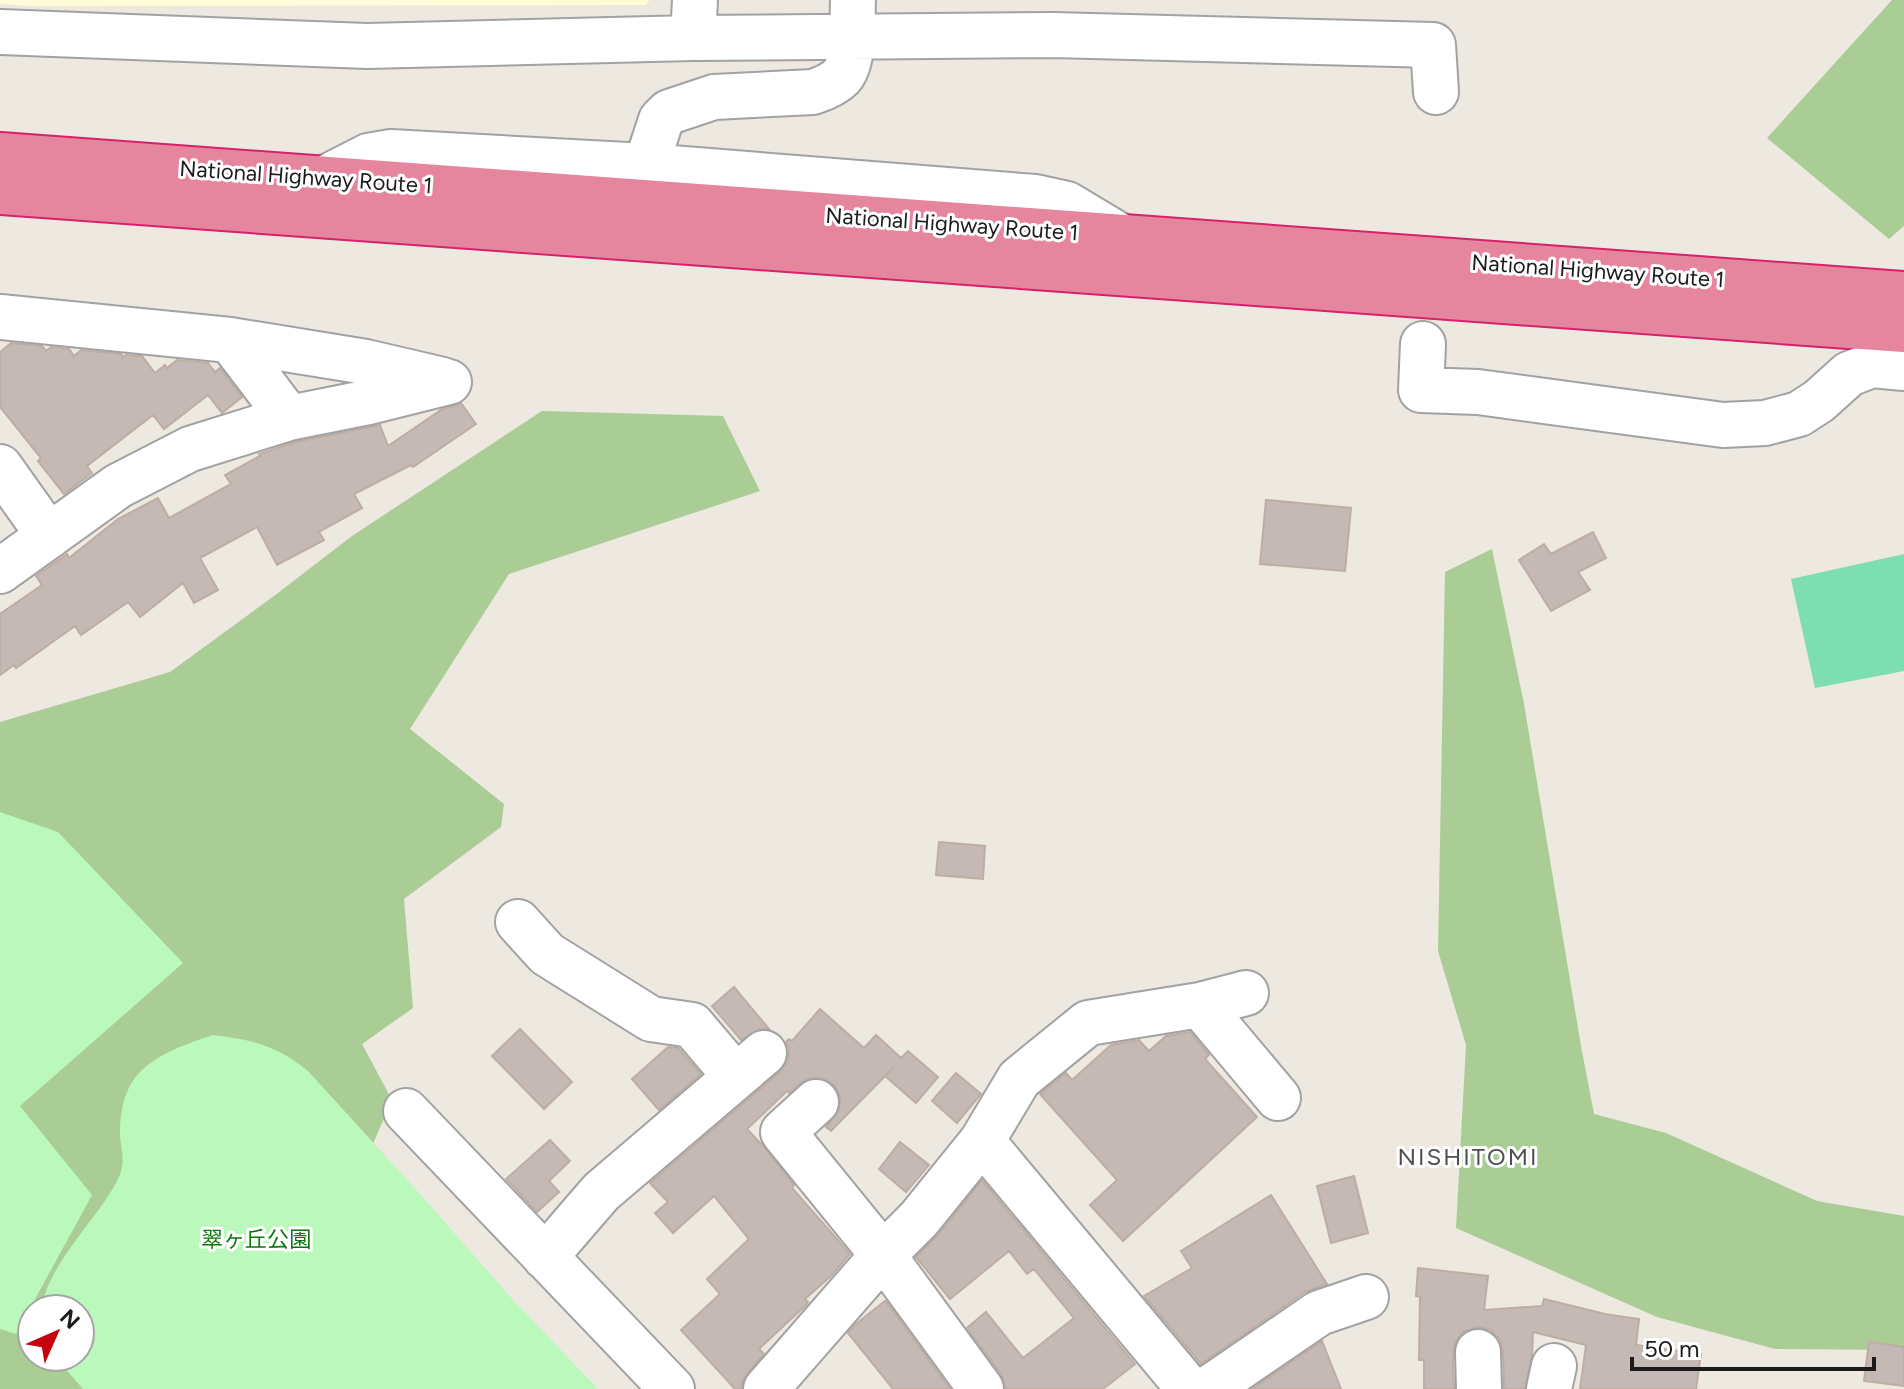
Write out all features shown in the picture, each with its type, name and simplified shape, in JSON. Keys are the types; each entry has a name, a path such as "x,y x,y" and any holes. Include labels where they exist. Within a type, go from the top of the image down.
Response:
{"highway":[{"name":"National Highway Route 1","path":"0,155 1904,294"},
{"name":"National Highway Route 1","path":"0,192 1904,330"}],"street":[{"path":"646,166 661,120 669,112 714,97 813,92 841,77 849,61 853,0"},
{"path":"0,32 367,46 694,19 1053,35 1433,45 1436,92"},
{"path":"325,178 368,156 391,152 646,166 1035,197 1067,204 1122,237"},
{"path":"0,317 230,340 366,362 449,382 289,418 190,449 118,486 0,571"},
{"path":"230,340 289,418"},
{"path":"1423,344 1421,390 1478,392 1723,425 1765,423 1799,414 1849,374 1872,365 1904,368"},
{"path":"0,467 49,536"},
{"path":"518,922 547,954 651,1019 692,1025 750,1065 601,1192 545,1257"},
{"path":"766,1389 883,1255 919,1219 982,1141 1019,1079 1088,1023 1200,1005 1246,993"},
{"path":"1200,1005 1278,1098"},
{"path":"816,1102 783,1132 883,1255 981,1389"},
{"path":"406,1111 672,1389"},
{"path":"982,1141 1189,1389"},
{"path":"1208,1389 1319,1313 1366,1297"}],"shaded area":[{"path":"0,0 650,0 645,5 32,6 0,4"}],"green space":[{"path":"1892,0 1904,0 1904,226 1889,239 1767,138"},
{"path":"542,411 723,416 760,491 509,574 410,729 504,804 501,827 404,899 413,1008 362,1044 392,1100 365,1162 228,1389 0,1389 0,722 170,672 352,536"},
{"path":"1492,549 1524,704 1594,1114 1666,1133 1817,1201 1904,1216 1904,1350 1775,1349 1657,1317 1456,1228 1466,1045 1438,951 1445,572"},
{"path":"1904,554 1904,671 1815,688 1791,579"},
{"path":"0,812 58,832 183,963 20,1106 92,1195 38,1293 16,1293 16,1334 0,1329"},
{"name":"翠ヶ丘公園","path":"213,1035 240,1039 264,1045 308,1071 514,1301 598,1389 83,1389 69,1373 96,1373 96,1293 45,1293 62,1261 121,1173 121,1119 131,1084 146,1066 179,1047"}],"building":[{"path":"11,343 42,346 46,351 51,347 69,349 74,356 81,350 121,354 123,357 142,356 155,373 177,360 208,363 215,372 220,368 242,397 222,413 208,395 164,429 153,415 87,466 92,473 64,494 38,461 41,458 0,407 0,352"},
{"path":"461,403 476,424 413,467 411,465 354,494 362,508 319,532 324,540 277,565 257,527 200,558 218,590 194,603 183,583 140,617 128,602 81,635 75,626 16,668 14,665 0,675 0,614 42,585 36,576 67,554 69,558 118,519 158,498 169,518 231,484 225,475 259,454 295,442 380,425 388,446 441,410"},
{"path":"1266,500 1351,508 1345,571 1260,564"},
{"path":"1593,532 1606,558 1578,572 1590,590 1551,611 1519,560 1544,544 1551,554"},
{"path":"939,842 985,846 983,879 936,875"},
{"path":"734,987 769,1029 759,1029 741,1040 712,1006"},
{"path":"820,1009 864,1048 876,1035 901,1058 908,1051 938,1077 916,1103 885,1076 831,1131 826,1127 839,1110 840,1096 835,1086 824,1079 810,1078 789,1093 787,1091 747,1129 794,1185 792,1188 850,1254 805,1299 808,1302 805,1306 759,1349 764,1354 747,1373 742,1389 735,1389 681,1330 720,1294 707,1279 749,1239 714,1196 673,1233 655,1213 668,1202 650,1183 780,1072 788,1061 786,1042 789,1039 792,1041"},
{"path":"520,1029 572,1082 544,1109 492,1056"},
{"path":"1190,1032 1209,1055 1205,1059 1257,1117 1123,1241 1090,1205 1117,1180 1040,1094 1066,1073 1072,1080 1111,1045 1139,1040 1149,1051 1166,1036"},
{"path":"668,1047 678,1048 701,1074 659,1110 632,1079"},
{"path":"956,1073 981,1094 957,1123 932,1101"},
{"path":"550,1140 570,1161 549,1181 559,1192 537,1212 506,1179"},
{"path":"900,1142 929,1165 906,1192 879,1169"},
{"path":"1354,1176 1368,1233 1331,1243 1317,1186"},
{"path":"982,1180 1135,1364 1103,1389 1006,1389 1001,1374 967,1328 986,1312 1023,1358 1074,1318 1034,1269 1027,1274 1009,1251 950,1299 916,1257"},
{"path":"1271,1195 1327,1284 1305,1292 1201,1364 1144,1296 1192,1268 1181,1251"},
{"path":"1418,1268 1488,1276 1484,1310 1542,1306 1544,1299 1639,1319 1636,1345 1701,1354 1696,1389 1580,1389 1586,1345 1533,1332 1525,1389 1504,1389 1500,1340 1491,1330 1478,1327 1464,1331 1456,1341 1453,1353 1454,1389 1424,1389 1424,1360 1419,1360"},
{"path":"885,1301 950,1389 893,1389 848,1333"},
{"path":"1322,1341 1341,1389 1252,1389"},
{"path":"1869,1342 1904,1347 1904,1386 1864,1381"}],"district":[{"name":"NISHITOMI","path":"1468,1156"}]}
